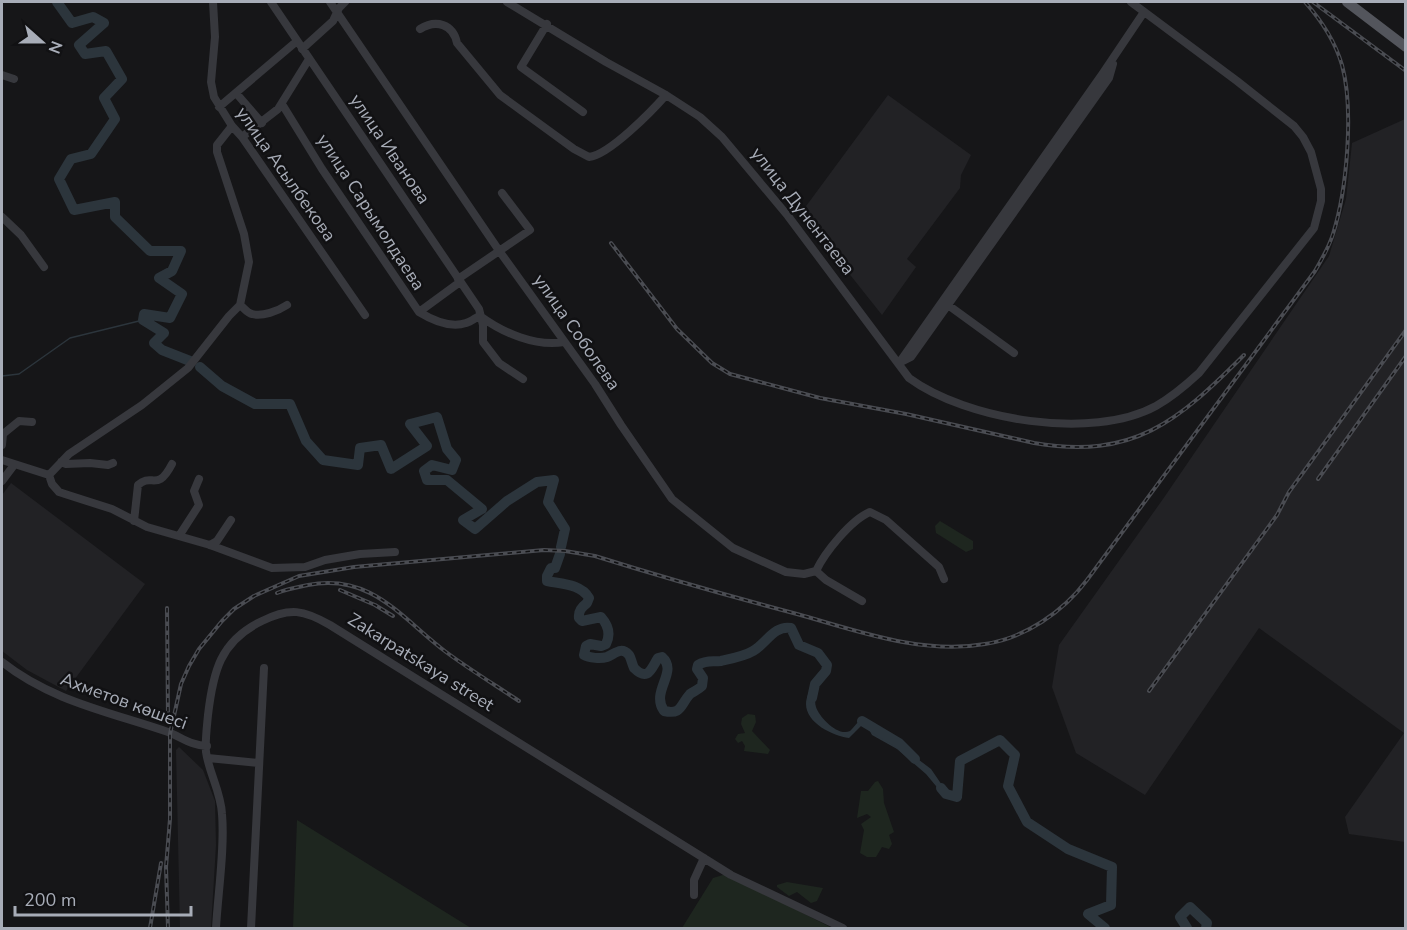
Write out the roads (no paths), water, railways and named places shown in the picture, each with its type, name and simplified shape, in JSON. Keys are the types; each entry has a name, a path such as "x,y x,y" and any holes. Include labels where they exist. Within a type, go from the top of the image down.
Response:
{"main road":[{"path":"1347,2 1406,47"}],"street":[{"path":"213,2 215,37 212,82 214,97 219,107"},
{"name":"улица Иванова","path":"271,2 479,309 483,325 483,342 499,363 523,379"},
{"name":"улица Соболева","path":"330,2 500,252 596,384 672,499 733,548 786,572 804,574 816,571"},
{"path":"302,49 333,21 345,2"},
{"name":"улица Дунентаева","path":"507,2 547,24 606,62 666,95 700,117 722,136 788,216 909,378 922,387 958,404 999,417 1055,423 1090,423 1141,412 1156,406 1182,389 1199,373 1314,228 1321,201 1321,189 1311,152 1294,126 1131,2"},
{"path":"899,363 1144,12"},
{"path":"547,24 521,67 583,112"},
{"path":"420,29 426,25 443,25 451,28 455,33 457,44 500,95 574,149 590,157 602,154 654,110 666,95"},
{"name":"улица Асылбекова","path":"297,41 219,107 365,315"},
{"path":"899,363 911,357 1109,78 1117,52"},
{"path":"242,137 262,123 282,104 309,59"},
{"path":"2,75 14,79"},
{"path":"236,93 262,123"},
{"name":"улица Сарымолдаева","path":"282,104 364,233 419,312 432,320 453,324 468,323 479,316"},
{"path":"50,475 69,454 142,405 188,368 240,304 249,262 244,234 217,152 217,144 232,126"},
{"path":"419,312 459,280 530,230 502,194"},
{"path":"2,217 21,235 44,267"},
{"path":"240,304 249,314 254,315 287,305"},
{"path":"948,305 1014,353"},
{"path":"479,316 502,331 547,343 564,342"},
{"path":"2,445 2,433 19,421 32,422"},
{"path":"2,460 50,475"},
{"path":"61,462 108,465 113,462"},
{"path":"134,521 138,485 142,481 160,481 172,464"},
{"path":"2,482 14,465"},
{"path":"50,475 52,484 59,492 112,509 147,527 210,545 262,566 282,569 305,567 326,560 360,554 395,552"},
{"path":"179,536 200,505 194,491 199,479"},
{"path":"862,601 826,580 816,571 823,558 854,522 870,512 880,515 939,567 944,579"},
{"path":"210,545 217,541 231,520"},
{"name":"Zakarpatskaya street","path":"216,928 222,814 207,746 213,680 226,650 234,640 254,625 285,612 302,612 321,619 731,875 843,928"},
{"name":"Ахметов көшесі","path":"2,662 38,686 64,698 91,709 169,733 195,745 207,746"},
{"path":"251,928 264,668"},
{"path":"208,758 259,763"},
{"path":"694,896 694,880 704,858"}],"waterway":[{"path":"57,2 72,23 93,17 104,23 79,45 85,54 106,51 122,79 104,98 115,119 91,154 71,159 59,179 74,210 115,202 115,217 150,251 181,251 172,271 159,278 182,294 170,318 144,314 143,320 164,333 154,343 162,350 190,361"},
{"path":"2,376 19,374 70,338 143,320"},
{"path":"200,367 222,386 255,404 290,404 306,441 323,460 358,465 360,448 381,445 391,469 427,446 410,424 437,417 447,449 456,460 452,470 432,465 424,471 427,480 447,480 482,509 463,520 475,529 507,501 537,482 554,480 548,502 565,529 561,547"},
{"path":"560,554 555,568 551,568 547,576 547,581 571,585 586,593 589,598 580,611 579,618 582,621 601,617 608,630 606,644 601,646 590,644 586,646 584,655 602,658 623,651 629,655 634,668 643,674 649,672 658,658 662,657 668,669 660,696 664,711 678,710 690,694 702,686 703,678 697,669 698,665 750,653 775,632 785,628 791,628 799,645 818,653 827,665 826,671 815,684 812,698"},
{"path":"862,721 899,743 915,759"},
{"path":"941,788 946,794 957,797 960,761 1000,740 1015,755 1008,786 1027,822 1068,849 1112,867 1111,905 1088,914 1105,928"},
{"path":"1187,928 1180,917 1190,907 1207,923 1206,928"}],"railway":[{"path":"168,928 166,867 170,819 170,734 181,684 199,649 234,609 254,596 299,576 354,567 544,550 565,551 595,556 890,640 938,646 961,647 1000,641 1029,630 1055,613 1087,580 1315,271 1329,244 1338,216 1345,173 1348,126 1346,83 1339,56 1331,39 1305,2"},
{"path":"1313,2 1406,71"},
{"path":"611,243 677,329 712,363 730,374 820,398 906,414 1034,443 1069,447 1100,446 1127,440 1152,430 1197,399 1244,355"},
{"path":"1149,691 1277,515 1289,492 1406,330"},
{"path":"1318,479 1406,356"},
{"path":"277,593 308,585 330,583 368,592 384,601 455,658 519,701"},
{"path":"340,590 375,605 393,616"},
{"path":"167,608 168,719"},
{"path":"150,928 161,863"}]}
